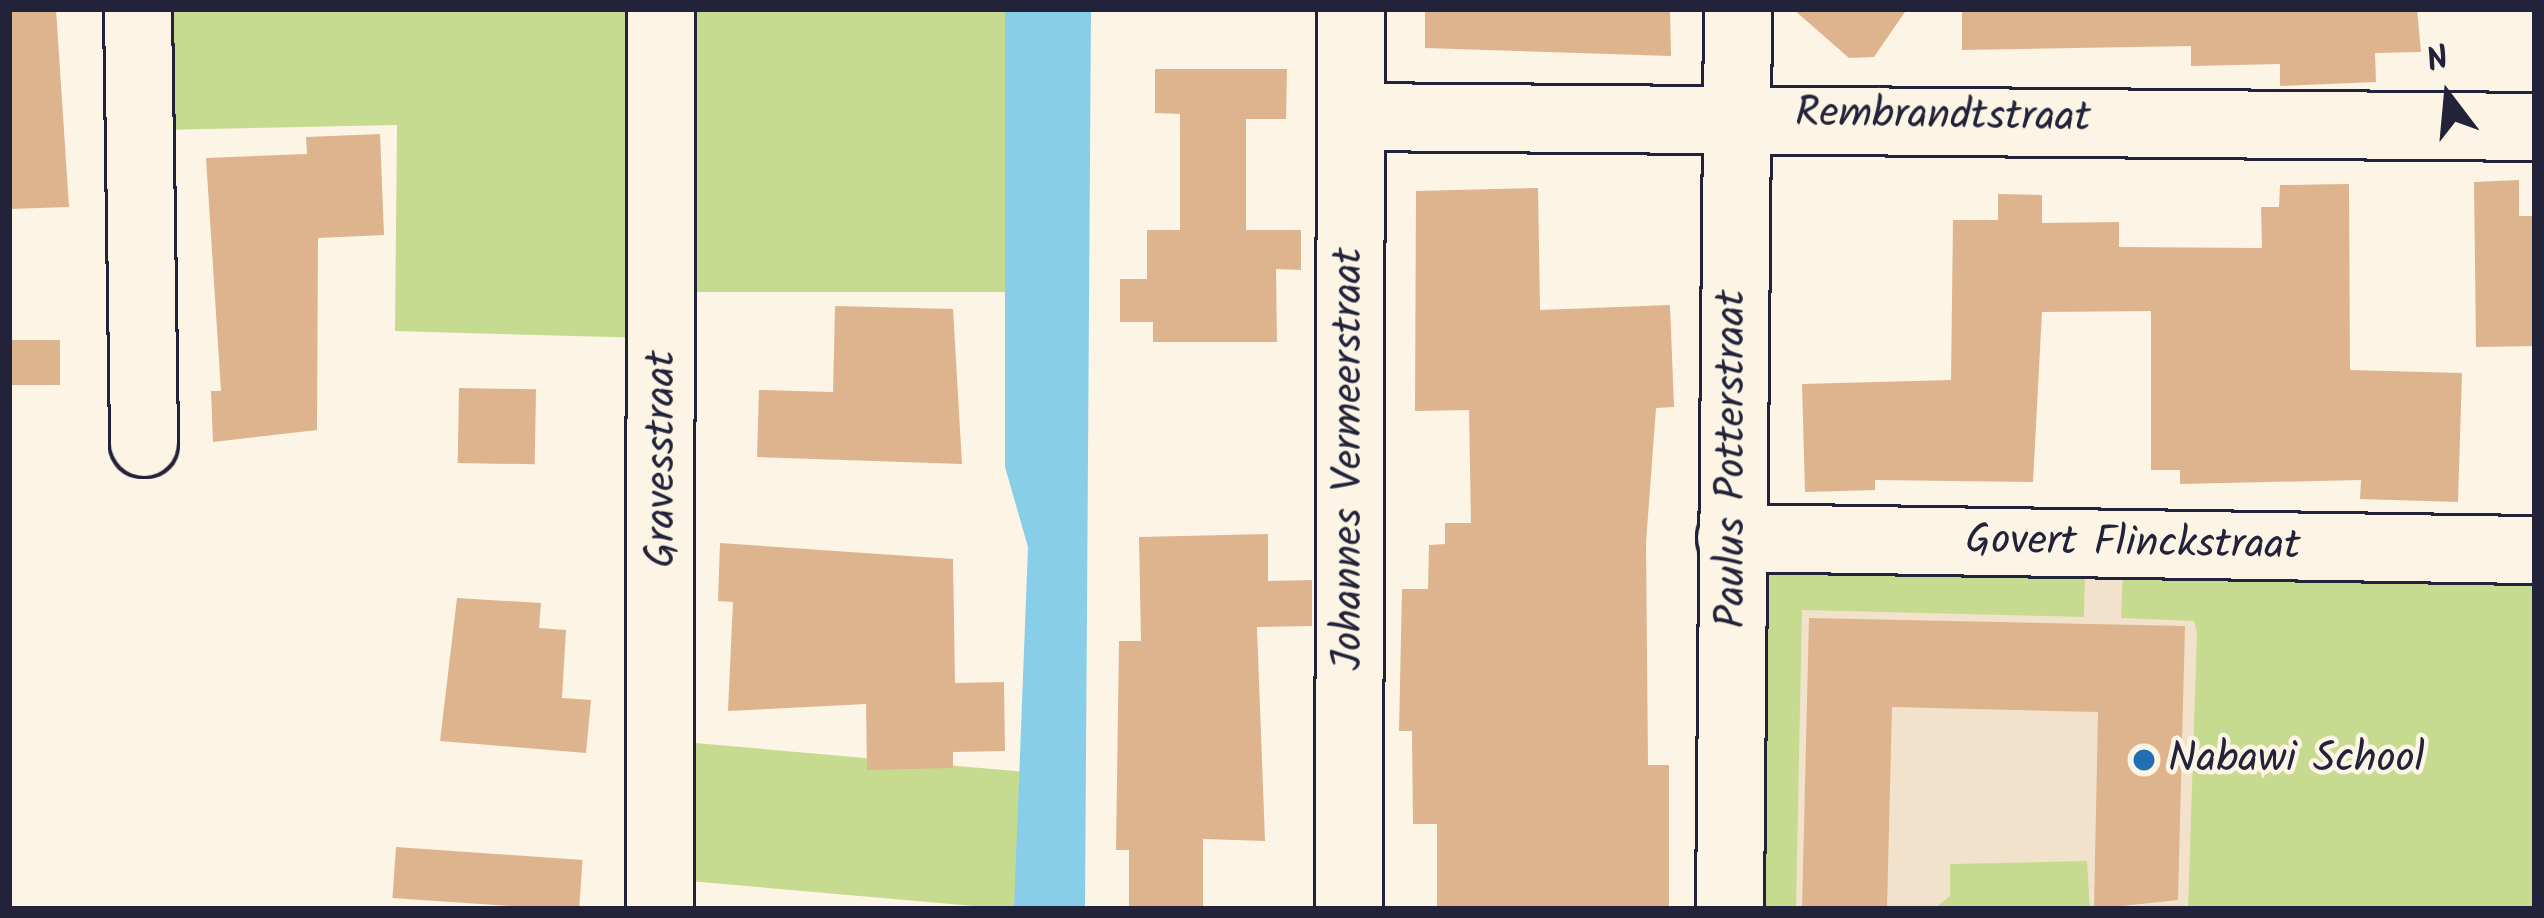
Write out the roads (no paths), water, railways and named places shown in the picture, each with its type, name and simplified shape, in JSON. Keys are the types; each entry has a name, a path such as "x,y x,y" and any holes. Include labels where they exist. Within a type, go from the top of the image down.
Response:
{"street":[{"path":"138,9 144,443"},
{"name":"Gravesstraat","path":"660,909 661,9"},
{"name":"Johannes Vermeerstraat","path":"1349,909 1351,9"},
{"name":"Paulus Potterstraat","path":"1730,909 1738,9"},
{"name":"Rembrandtstraat","path":"1351,118 1736,113 2535,127"},
{"name":"Govert Flinckstraat","path":"1731,538 2535,550"}],"water":[{"path":"1005,9 1091,9 1085,909 1014,909 1028,547 1005,467"}],"place":[{"name":"Nabawi School","path":"2144,760"}]}
